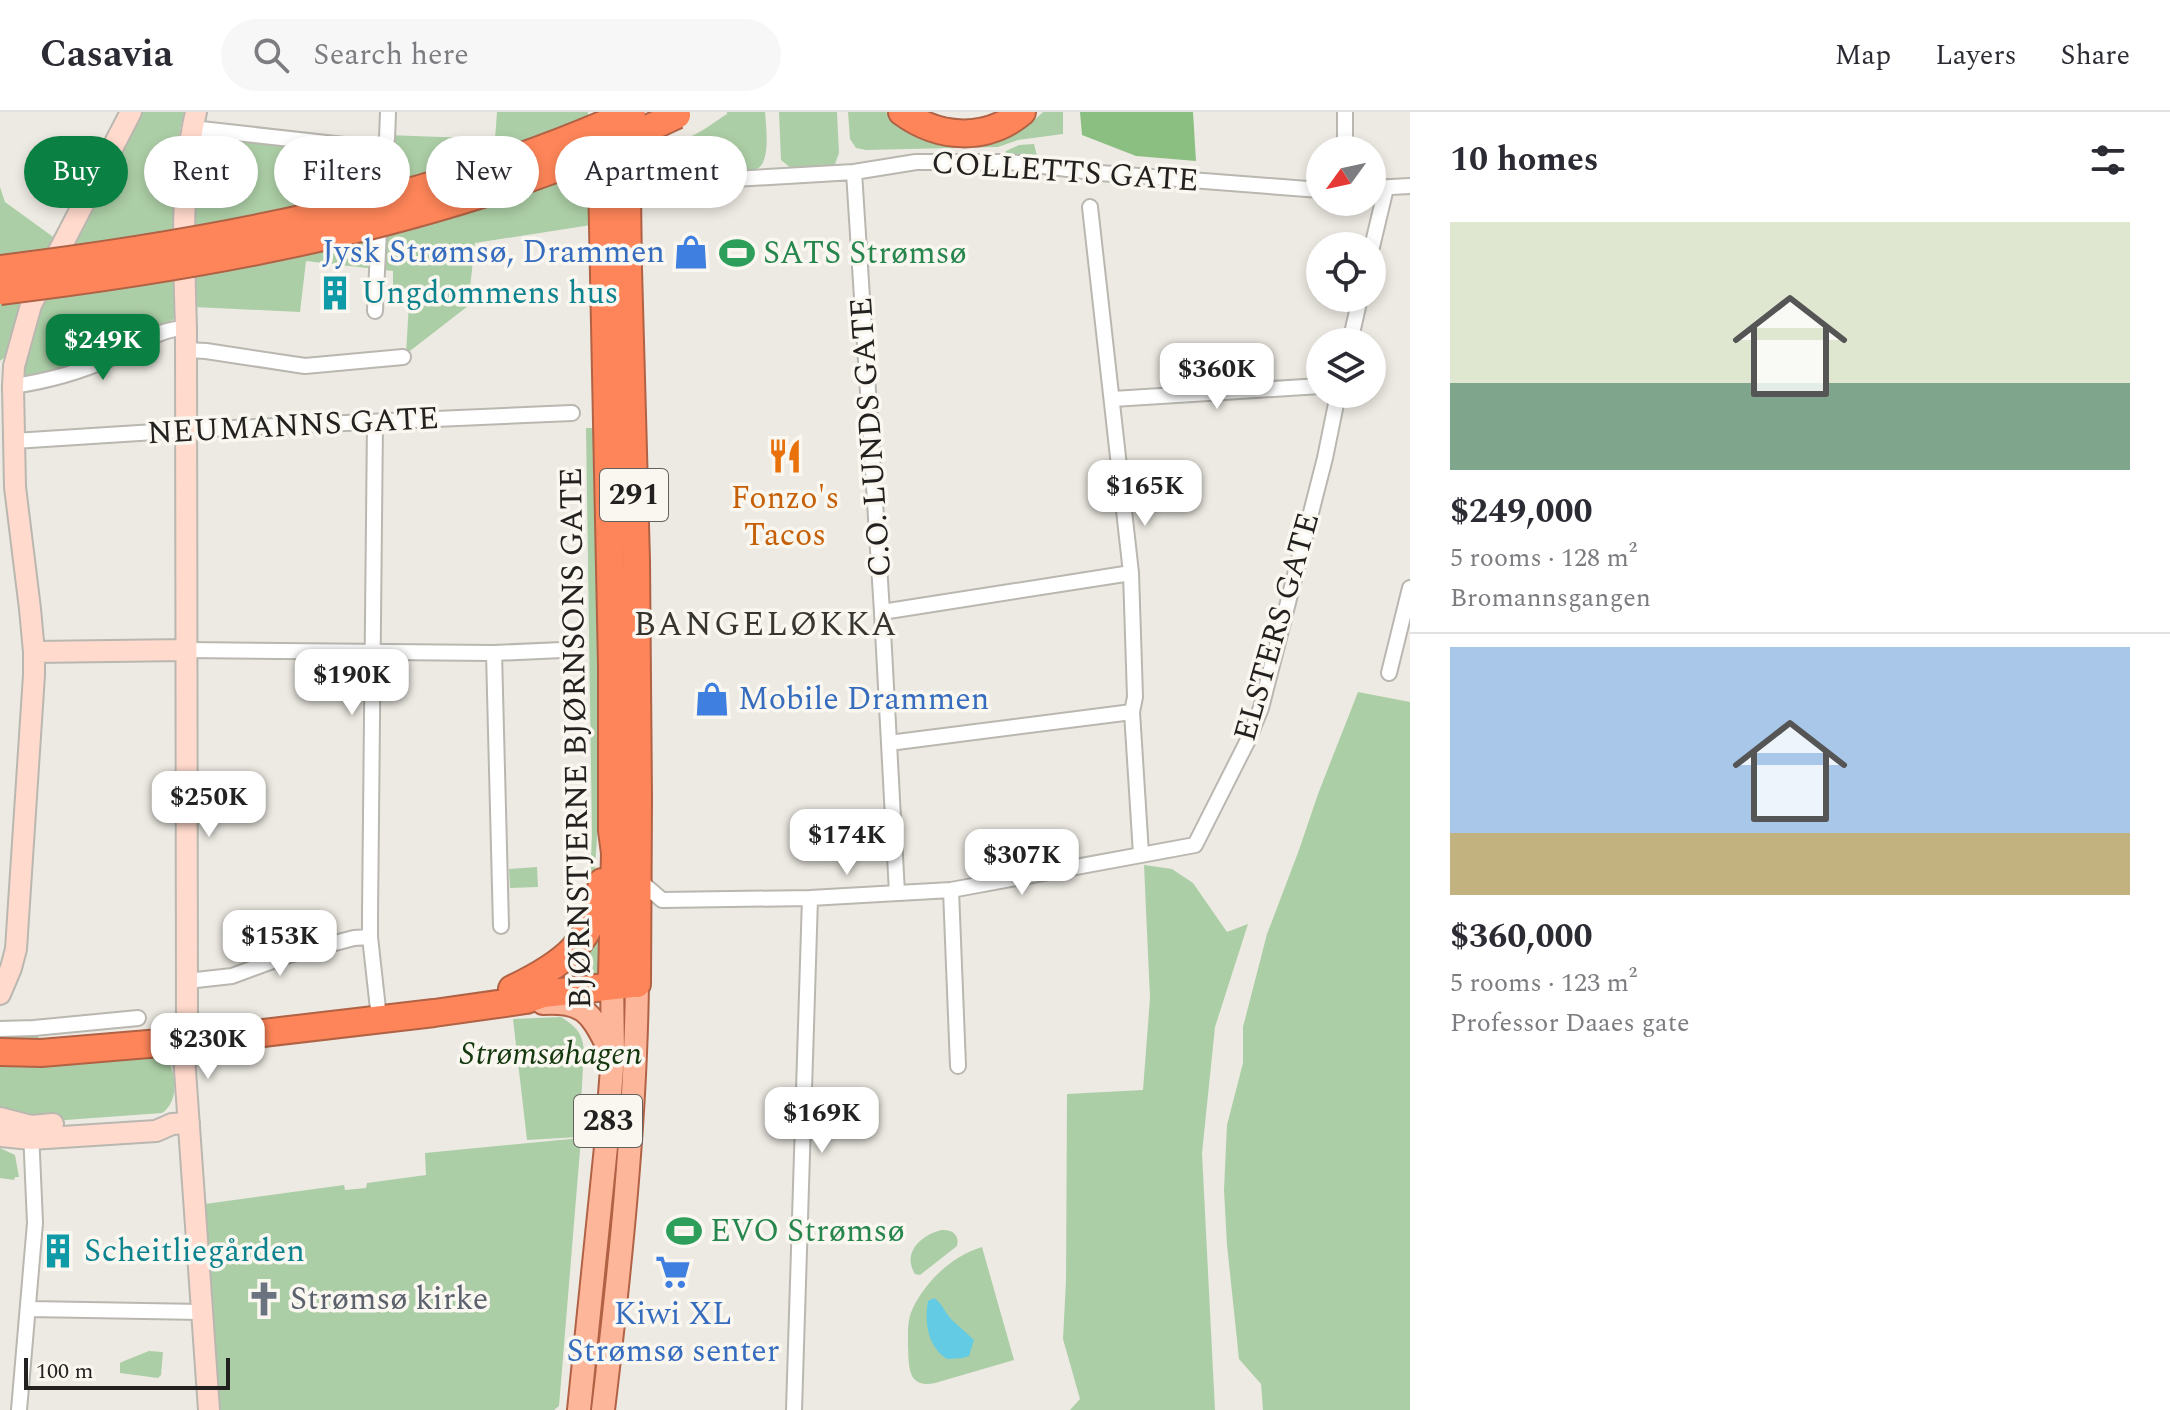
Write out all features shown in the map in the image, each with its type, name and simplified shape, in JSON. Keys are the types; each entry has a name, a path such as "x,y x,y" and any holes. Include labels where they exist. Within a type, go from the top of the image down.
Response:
{"highway":[{"name":"BJØRNSTJERNE BJØRNSONS GATE","path":"601,112 605,136"},
{"name":"BJØRNSTJERNE BJØRNSONS GATE","path":"626,112 627,136"},
{"path":"0,269 203,240 391,199 550,147 632,112"},
{"path":"0,291 203,262 376,225 557,168 684,112"},
{"path":"902,112 924,126 956,135 987,132 1022,112"},
{"path":"939,112 970,117 995,112"},
{"name":"BJØRNSTJERNE BJØRNSONS GATE","path":"614,208 612,831 620,982"},
{"name":"BJØRNSTJERNE BJØRNSONS GATE","path":"615,208 636,561 646,888 620,982"},
{"name":"291","path":"0,1052 41,1053 185,1035 354,1023 519,995 569,954 585,936 598,909 605,851 612,831"},
{"name":"291","path":"185,1035 220,1025 256,1025 620,982"}],"main road":[{"path":"0,994 16,949 34,652 15,487 14,366 31,305 131,112"},
{"path":"194,120 188,157 183,255 186,328 187,981 181,1123 202,1312 209,1410"},
{"path":"34,652 186,650"},
{"name":"BJØRNSTJERNE BJØRNSONS GATE","path":"579,1410 620,982"},
{"name":"BJØRNSTJERNE BJØRNSONS GATE","path":"603,1410 635,1082 620,982"},
{"path":"519,995 543,1003 562,1002 583,1010 613,1055"},
{"path":"0,1118 31,1132"},
{"path":"0,1136 156,1118 181,1123"}],"street":[{"path":"387,136 388,112"},
{"path":"1345,112 1345,136"},
{"path":"194,120 297,136"},
{"name":"COLLETTS GATE","path":"747,178 854,172 916,162 1010,162 1100,173 1306,189"},
{"name":"C.O. LUNDS GATE","path":"854,172 897,893"},
{"path":"1386,188 1410,186"},
{"path":"1090,207 1131,573 1135,697 1132,712 1141,854"},
{"path":"375,311 380,208"},
{"path":"13,386 72,373 111,358 171,328 186,328"},
{"path":"186,350 305,366 403,357"},
{"path":"1113,399 1306,387"},
{"name":"ELSTERS GATE","path":"646,888 662,900 810,898 951,890 1195,845 1261,708 1335,408"},
{"name":"NEUMANNS GATE","path":"14,441 572,413"},
{"path":"375,422 370,937 378,1009"},
{"path":"882,612 1131,573"},
{"path":"1389,673 1410,588"},
{"path":"186,650 494,653 562,650"},
{"path":"494,653 501,926"},
{"path":"889,743 1132,712"},
{"path":"951,890 958,1066"},
{"path":"794,1410 810,898"},
{"path":"187,981 232,976 289,955 354,938 370,937"},
{"path":"0,1029 138,1018"},
{"path":"19,1410 35,1223 31,1132"},
{"path":"29,1309 202,1312"}],"green space":[{"path":"139,112 184,112 179,136 144,136 144,208 175,208 180,316 100,358 94,345 63,357 68,370 22,381 24,352 37,306 89,208 128,208 126,136"},
{"path":"497,112 588,112 589,136 555,136 555,208 591,208 591,225 475,243 468,306 406,354 409,303 393,300 393,271 306,261 300,312 194,307 194,208 258,208 258,138 274,139 274,208 410,208 410,136 387,135 426,136 426,208 539,208 539,136 495,136"},
{"path":"765,112 766,152 757,169 747,171 747,136 691,136 727,114"},
{"path":"779,112 837,112 839,153 834,167 792,169 781,160"},
{"path":"848,112 886,112 903,128 932,140 983,144 1008,137 1043,112 1063,112 1063,134 1018,140 998,147 866,150 856,148 850,139"},
{"path":"1080,112 1193,112 1196,161 1136,156 1082,135"},
{"path":"637,118 658,136 637,136"},
{"path":"198,132 241,136 198,136"},
{"path":"1034,144 1037,156 1005,154 1019,145"},
{"path":"0,187 5,202 56,239 10,353 0,361"},
{"path":"586,428 593,428 600,704 597,839 594,880 584,915 560,947 559,943 574,923 590,880"},
{"path":"1358,692 1410,702 1410,1410 1263,1410 1261,1384 1239,1359 1224,1190 1227,1125 1243,1063 1243,1027 1267,934"},
{"path":"1144,865 1172,869 1193,883 1227,932 1248,924 1215,1027 1202,1153 1215,1410 1070,1410 1080,1399 1063,1339 1067,1094 1143,1090 1150,998"},
{"path":"537,867 538,887 510,888 509,869"},
{"path":"603,922 604,972 589,974 584,965 577,962"},
{"name":"Strømsøhagen","path":"561,1017 577,1030 584,1050 579,1137 527,1140 513,1019"},
{"path":"38,1034 43,1066 164,1055 174,1077 172,1101 162,1113 38,1122 0,1115 0,1036"},
{"path":"581,1138 559,1406 554,1410 219,1410 205,1204 344,1185 345,1190 366,1188 367,1183 426,1175 425,1153"},
{"path":"0,1148 15,1155 19,1177 14,1180 0,1178"},
{"path":"941,1230 954,1233 957,1246 920,1275 915,1274 911,1259 915,1246 926,1236"},
{"path":"982,1247 1014,1360 935,1383 919,1383 911,1374 909,1361 908,1327 913,1308 925,1288 950,1263"},
{"path":"149,1351 163,1352 158,1378 120,1373 120,1363"}],"water":[{"path":"934,1298 974,1340 969,1356 947,1359 935,1348 927,1317 928,1301"}],"place":[{"name":"Jysk Strømsø, Drammen","path":"691,252"},
{"name":"SATS Strømsø","path":"737,253"},
{"name":"Ungdommens hus","path":"335,293"},
{"name":"Fonzo's Tacos","path":"785,456"},
{"name":"Mobile Drammen","path":"712,699"},
{"name":"EVO Strømsø","path":"684,1231"},
{"name":"Scheitliegården","path":"58,1251"},
{"name":"Kiwi XL Strømsø senter","path":"673,1272"},
{"name":"Strømsø kirke","path":"264,1299"}],"district":[{"name":"BANGELØKKA","path":"766,625"}]}
